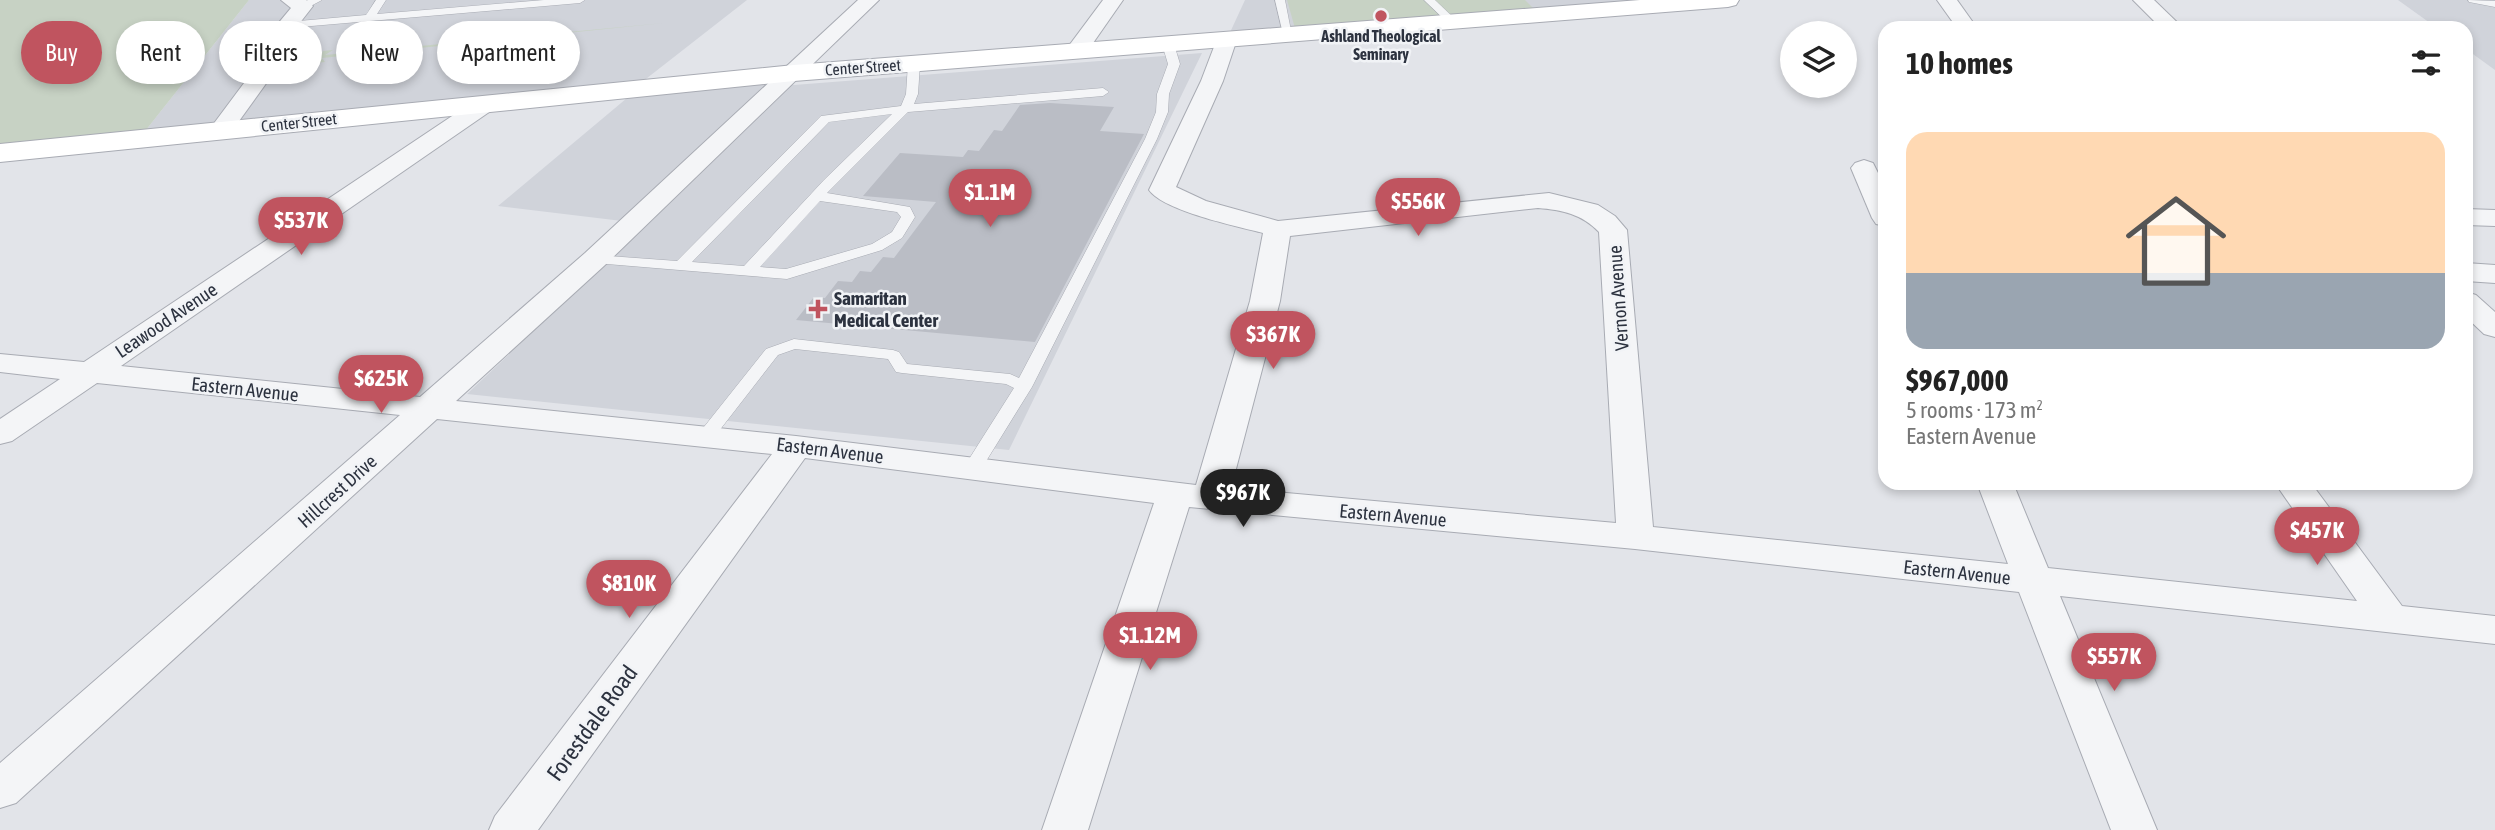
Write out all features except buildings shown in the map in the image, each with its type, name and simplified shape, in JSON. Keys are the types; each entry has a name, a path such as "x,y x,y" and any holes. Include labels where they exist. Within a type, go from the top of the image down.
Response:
{"main road":[{"name":"Center Street","path":"0,153 794,73 1452,22 1594,5 1728,0"}],"street":[{"name":"Hillcrest Drive","path":"0,790 595,259 869,0"},
{"path":"1076,51 1113,0"},
{"path":"1947,0 1962,21"},
{"path":"2143,0 2166,21"},
{"path":"291,21 304,2"},
{"name":"Vernon Avenue","path":"1227,39 1212,81 1162,190 1197,207 1276,229 1538,200 1576,205 1597,214 1613,230 1635,537"},
{"path":"220,131 254,84"},
{"name":"Leawood Avenue","path":"0,434 487,103"},
{"path":"1864,168 1878,201"},
{"path":"2473,217 2495,218"},
{"path":"1065,830 1259,323 1276,229"},
{"path":"2473,272 2495,274"},
{"path":"2473,308 2495,328"},
{"name":"Eastern Avenue","path":"0,363 796,446 1192,496 1635,537 2495,630"},
{"name":"Forestdale Road","path":"512,830 796,446"},
{"path":"1998,490 2134,830"},
{"path":"2298,490 2390,618"}],"lane":[{"path":"369,18 381,0"},
{"path":"322,22 580,0"},
{"path":"1280,0 1288,34"},
{"path":"1429,0 1452,22"},
{"path":"2473,0 2495,4"},
{"path":"973,467 1023,387 1151,139 1162,112 1163,94 1174,64 1168,44"},
{"path":"748,271 902,109 910,99 914,64"},
{"path":"680,266 825,119 902,109 1103,92"},
{"path":"595,259 787,274 877,247 897,235 908,217 905,210 898,208 817,196"},
{"path":"706,436 772,352 794,344 892,355 902,368 1010,379 1023,387"}],"shaded area":[{"name":"Samaritan Medical Center","path":"249,0 747,0 642,82 768,72 794,85 1202,53 1009,450 467,394 647,224 498,206 633,93 137,149 142,135 182,84 205,84 205,56 219,38 219,84 322,84 322,21 232,21"},
{"name":"Ashland Theological Seminary","path":"1245,0 1675,0 1227,39"},
{"path":"2398,0 2495,0 2495,70 2473,54 2473,21 2427,21"}],"green space":[{"path":"0,0 249,0 232,21 219,21 219,38 205,56 205,21 116,21 116,84 182,84 142,135 0,150"},
{"path":"1287,0 1525,0 1537,12 1296,32"},
{"path":"333,50 325,55 336,54 336,57 322,58 323,51"}],"place":[{"name":"Ashland Theological Seminary","path":"1381,16"},
{"name":"Samaritan Medical Center","path":"818,309"}]}
